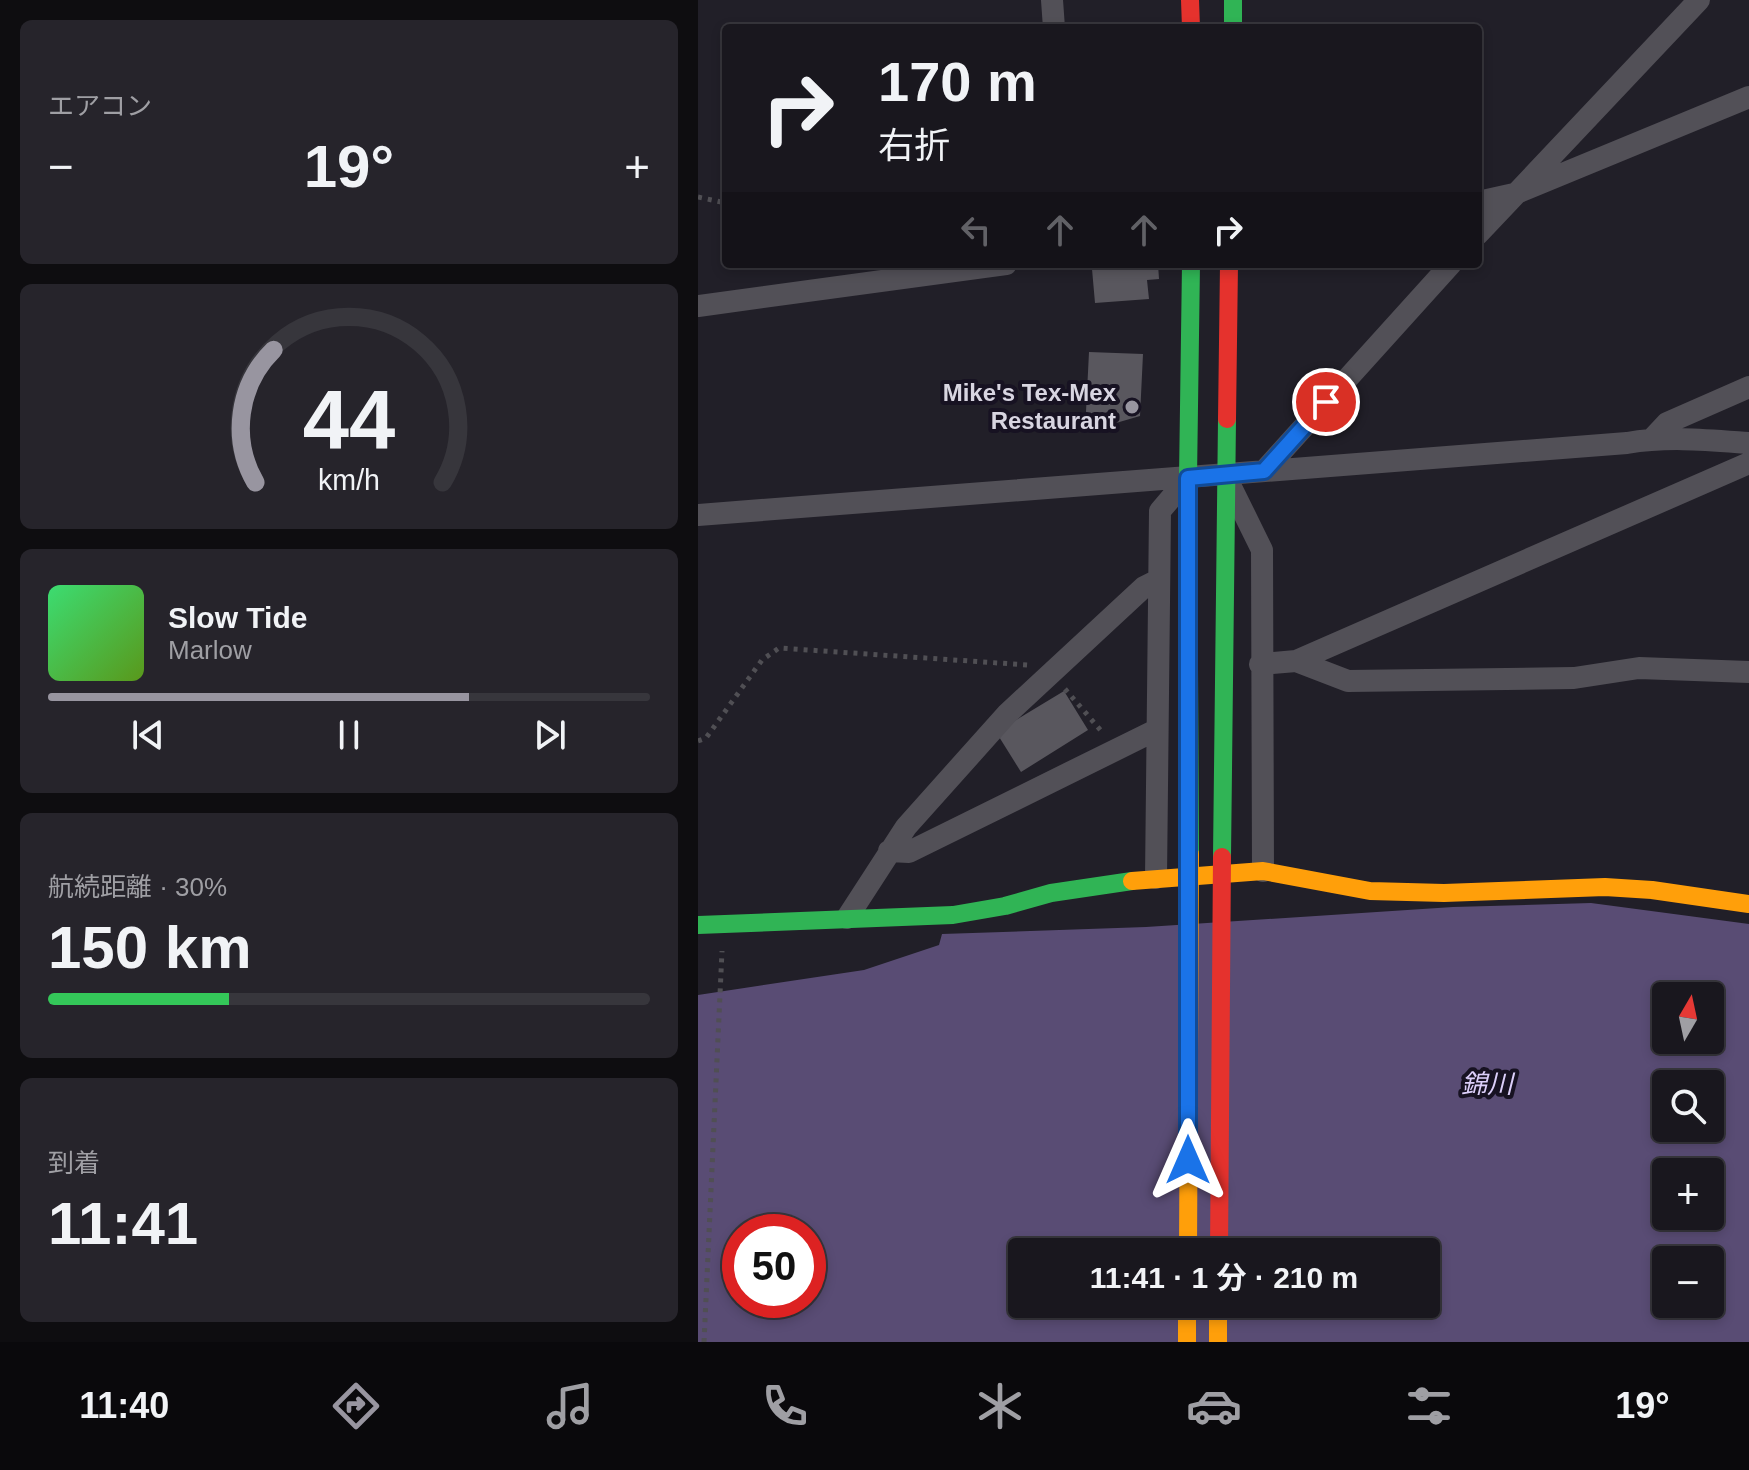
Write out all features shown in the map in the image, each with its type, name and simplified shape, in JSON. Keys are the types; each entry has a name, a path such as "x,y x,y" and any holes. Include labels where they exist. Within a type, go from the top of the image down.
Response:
{"main road":[{"path":"1190,0 1191,24"},
{"path":"1233,0 1233,24"},
{"path":"1188,1238 1191,268"},
{"path":"1219,1238 1229,268"},
{"path":"698,925 953,915 1005,906 1051,893 1156,878 1263,871 1370,891 1444,893 1605,887 1652,890 1749,904"},
{"path":"1187,1318 1187,1342"},
{"path":"1218,1318 1218,1342"}],"street":[{"path":"1052,0 1054,24"},
{"path":"1482,230 1699,0"},
{"path":"1482,201 1514,194 1749,97"},
{"path":"698,306 977,268"},
{"path":"1264,471 1447,268"},
{"path":"1652,439 1667,423 1749,387"},
{"path":"698,515 1652,439 1689,438 1749,443"},
{"path":"1260,664 1296,661 1749,463"},
{"path":"1225,474 1262,550 1263,871"},
{"path":"1156,878 1160,511 1188,478"},
{"path":"847,918 906,827 1007,714 1144,587 1158,580"},
{"path":"1296,661 1348,681 1574,678 1639,668 1749,672"},
{"path":"889,851 909,852 1156,730"}],"path":[{"path":"698,197 722,202"},
{"path":"698,741 706,738 762,660 779,648 1034,666 1051,673 1116,750"},
{"path":"704,1342 722,958"}],"water":[{"name":"錦川","path":"1591,903 1749,924 1749,1342 698,1342 698,995 864,970 939,945 942,934 1146,927 1453,907"}],"building":[{"path":"1158,268 1159,279 1147,280 1149,299 1095,303 1092,269"},
{"path":"1089,352 1143,354 1140,416 1085,432"},
{"path":"1064,691 1088,730 1021,772 996,732"}],"traffic: fast":[{"path":"1233,0 1233,24"},
{"path":"1190,854 1188,478 1191,268"},
{"path":"1222,857 1227,419"},
{"path":"698,925 953,915 1005,906 1051,893 1132,881"}],"traffic: slow":[{"path":"1188,1238 1190,854"},
{"path":"1132,881 1263,871 1370,891 1444,893 1605,887 1652,890 1749,904"},
{"path":"1187,1318 1187,1342"},
{"path":"1218,1318 1218,1342"}],"traffic: jam":[{"path":"1190,0 1191,24"},
{"path":"1227,419 1229,268"},
{"path":"1219,1238 1222,857"}],"place":[{"name":"Mike's Tex-Mex Restaurant","path":"1132,407"}],"route":[{"path":"1188,1160 1188,478 1264,471 1326,402"}]}
